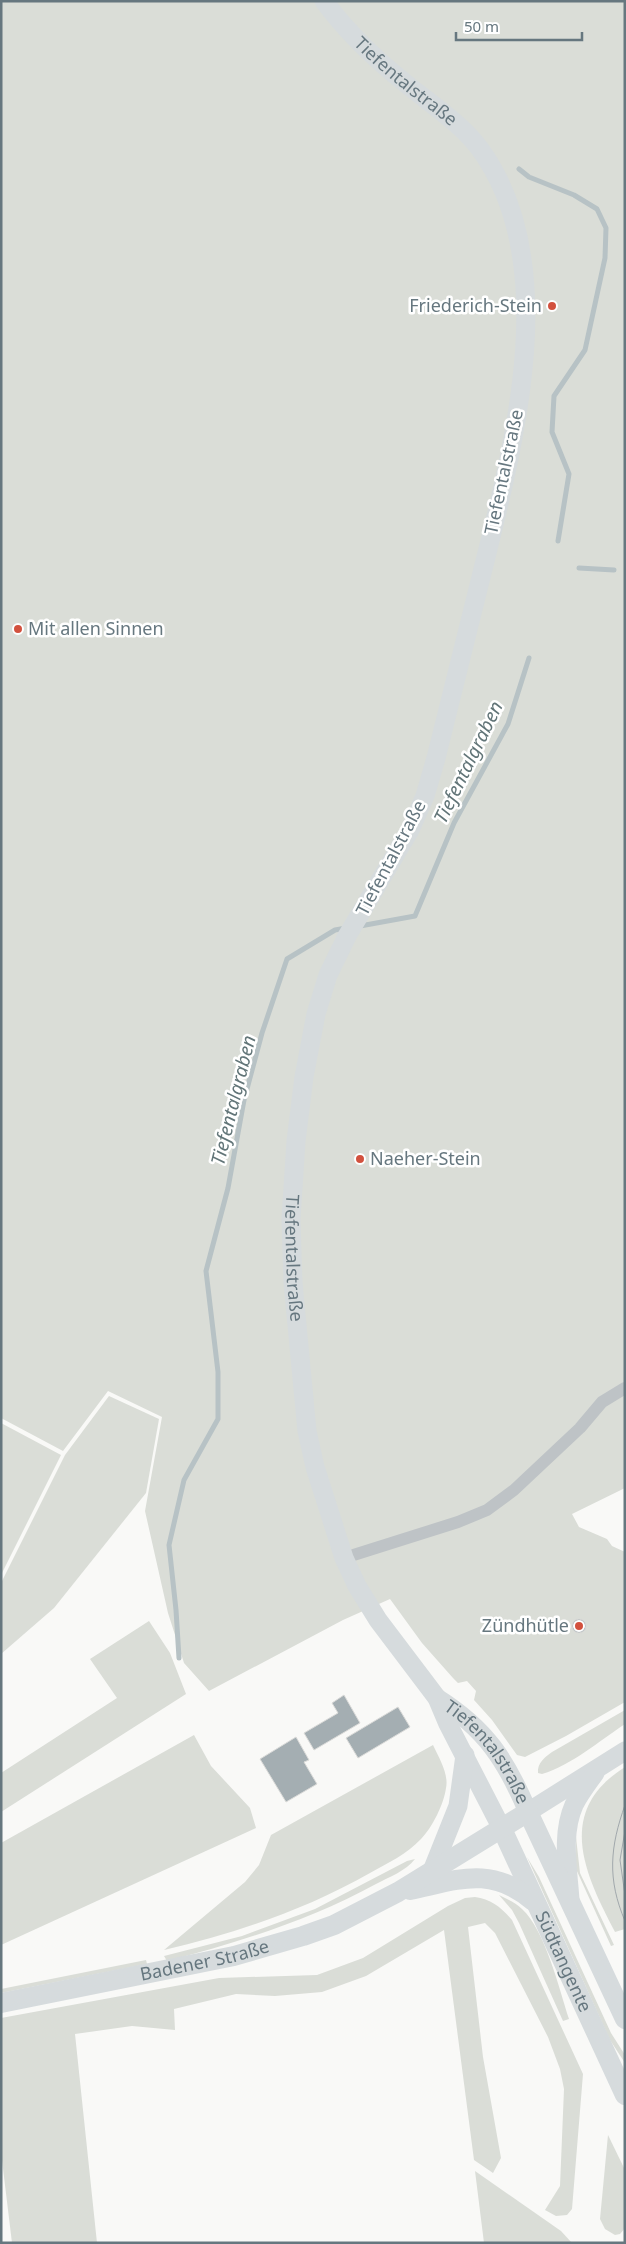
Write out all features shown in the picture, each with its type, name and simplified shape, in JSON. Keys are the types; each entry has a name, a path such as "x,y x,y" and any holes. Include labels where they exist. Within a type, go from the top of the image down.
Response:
{"main road":[{"name":"Badener Straße","path":"1,2003 159,1972 275,1945 334,1925 398,1892 528,1812"},
{"name":"Südtangente","path":"528,1812 625,2019"},
{"name":"Südtangente","path":"502,1829 625,2095"},
{"name":"Badener Straße","path":"398,1892 462,1877 507,1883 517,1887 535,1902"}],"street":[{"name":"Tiefentalstraße","path":"324,1 345,28 375,58 447,116 479,148 502,184 515,221 523,260 526,306 519,401 512,448 436,758 424,796 410,830 375,892 347,936 326,983 316,1014 304,1077 296,1141 291,1219 293,1283 307,1431 315,1467 344,1558 357,1586 378,1620 437,1698 448,1724 502,1829"},
{"path":"344,1558 458,1522 488,1510 514,1490 580,1428 602,1402 625,1388"},
{"name":"Tiefentalstraße","path":"437,1698 456,1710 482,1733 507,1769 528,1812"},
{"path":"528,1812 625,1751"},
{"path":"432,1871 458,1806 465,1755"},
{"path":"570,1905 566,1846 567,1829 574,1806 599,1767"}],"shaded area":[{"path":"1,1 625,1 625,1488 572,1514 579,1527 607,1539 612,1546 625,1552 625,1702 525,1757 517,1755 492,1720 474,1700 476,1691 467,1681 458,1683 453,1678 422,1643 390,1599 343,1620 209,1691 184,1663 168,1613 145,1511 162,1417 108,1391 63,1451 1,1418"},
{"path":"109,1396 159,1419 146,1493 54,1608 1,1654 1,1583 65,1455"},
{"path":"1,1423 61,1455 1,1575"},
{"path":"149,1621 170,1653 186,1694 1,1812 1,1773 117,1698 90,1659"},
{"path":"625,1710 625,1724 564,1765 542,1774 538,1773 540,1763 552,1752"},
{"path":"194,1735 211,1766 250,1808 256,1828 1,1945 1,1843"},
{"path":"433,1745 445,1772 447,1783 445,1794 429,1829 410,1849 345,1886 295,1909 244,1928 164,1950 245,1882 259,1865 271,1835"},
{"path":"625,1767 625,1929 615,1932 594,1888 586,1865 582,1844 583,1823 590,1803 603,1784"},
{"path":"576,1837 580,1873 614,1945 611,1946 576,1869"},
{"path":"527,1857 539,1877 611,2033 625,2055 625,2063 610,2040"},
{"path":"415,1859 407,1867 392,1876 326,1909 248,1938 194,1954 167,1961 164,1956 242,1936 315,1909 407,1861"},
{"path":"499,1895 522,1909 538,1931 556,1976 569,2019 563,2021 519,1923 512,1910"},
{"path":"475,1897 496,1905 512,1920 583,2074 572,2209 567,2215 556,2216 545,2210 560,2186 564,2089 560,2069 548,2037 495,1933 485,1923 468,1927 483,2057 501,2158 493,2173 474,2160 444,1930 366,1976 322,1992 275,1996 236,1994 174,2009 175,2030 132,2026 75,2034 97,2243 12,2243 1,2152 1,2018 219,1978 317,1975 363,1958 448,1906 465,1898"},
{"path":"146,1960 147,1964 1,1993 1,1989"},
{"path":"608,2135 625,2170 625,2228 620,2234 615,2235 605,2229 600,2219"},
{"path":"475,2171 561,2231 572,2243 484,2243"}],"building":[{"name":"Zündhütle","path":"579,1619 584,1621 586,1626 584,1631 579,1633 574,1631 572,1626 574,1621"},
{"path":"344,1695 360,1723 314,1750 304,1733 338,1713 332,1703"},
{"path":"398,1707 410,1727 358,1758 346,1738"},
{"path":"296,1737 309,1760 304,1762 317,1784 286,1802 260,1759"}],"waterway":[{"name":"Tiefentalgraben","path":"519,169 529,177 574,195 597,209 606,228 605,258 585,350 554,396 552,432 569,474 558,541"},
{"name":"Tiefentalgraben","path":"579,568 614,570"},
{"name":"Tiefentalgraben","path":"360,926 415,916 454,823 508,724 529,658"},
{"name":"Tiefentalgraben","path":"179,1658 169,1545 184,1480 218,1419 218,1372 206,1271 228,1188 244,1100 262,1033 287,959 335,930 346,928"}],"tram line":[{"path":"625,1805 616,1835 613,1863 615,1891 625,1921"},
{"path":"625,1831 620,1860 625,1895"}],"place":[{"name":"Friederich-Stein","path":"552,306"},
{"name":"Mit allen Sinnen","path":"18,629"},
{"name":"Naeher-Stein","path":"360,1159"},
{"name":"Zündhütle","path":"579,1626"}]}
